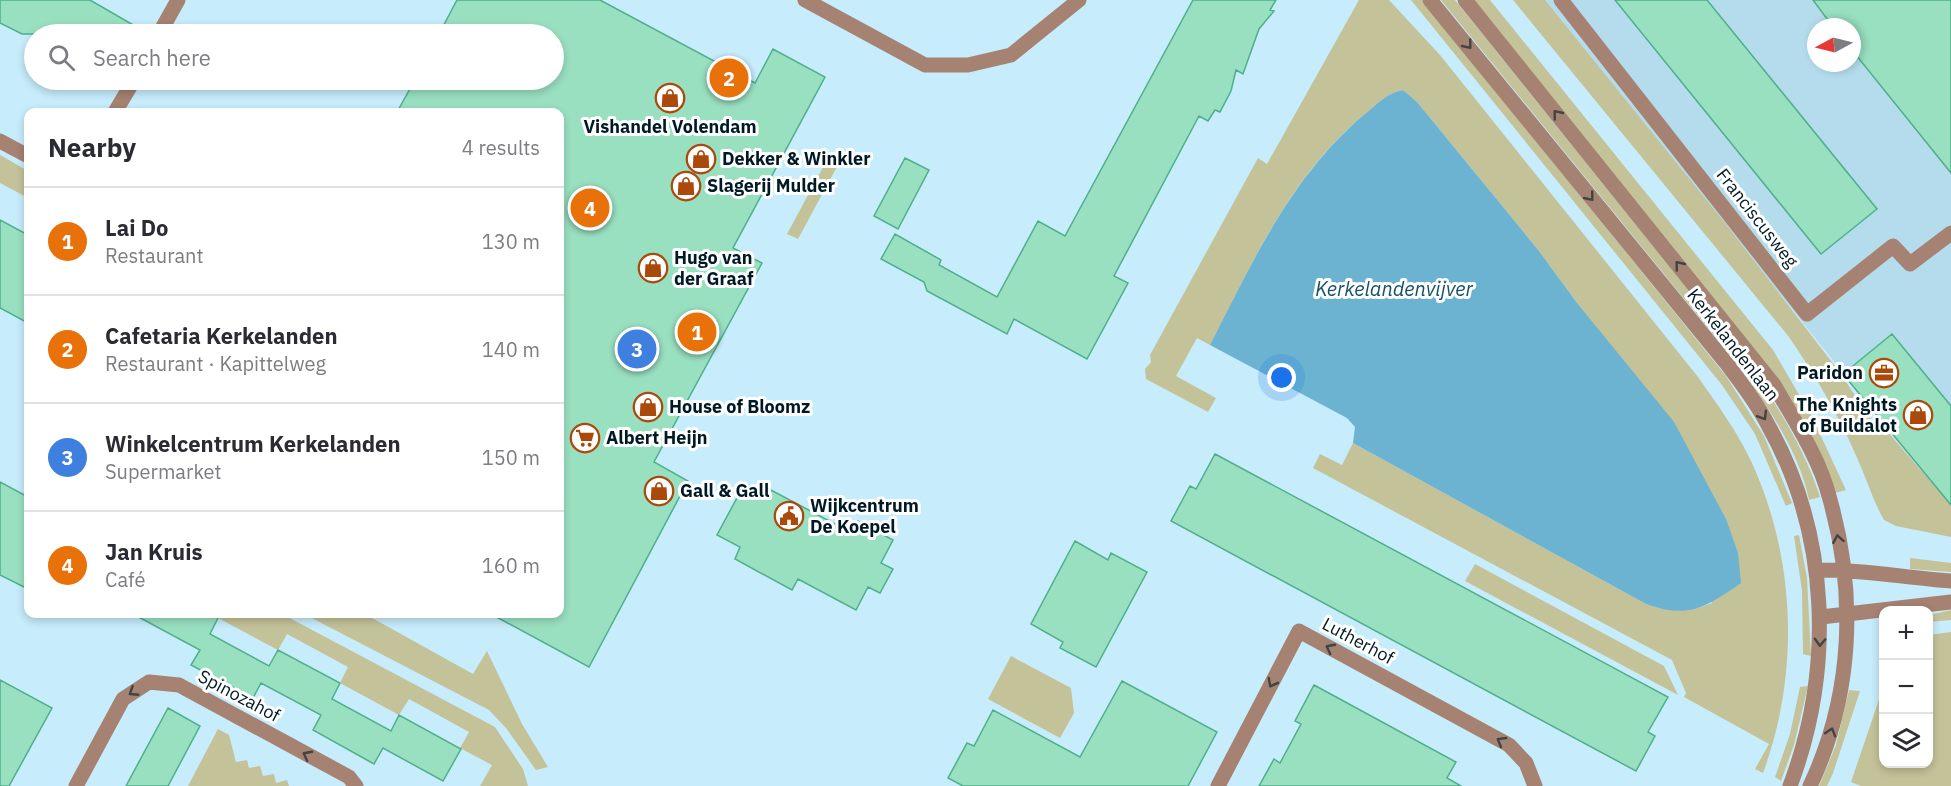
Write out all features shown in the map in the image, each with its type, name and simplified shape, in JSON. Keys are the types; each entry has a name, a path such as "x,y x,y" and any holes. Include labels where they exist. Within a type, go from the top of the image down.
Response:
{"street":[{"path":"165,24 178,0"},
{"path":"805,0 925,65 968,65 1011,55 1079,0"},
{"name":"Kerkelandenlaan","path":"1430,0 1750,396 1787,463 1803,511 1816,570 1821,617 1818,678 1805,747 1790,786"},
{"name":"Kerkelandenlaan","path":"1465,0 1774,385 1811,452 1829,495 1843,570 1847,613 1844,680 1824,753 1810,786"},
{"name":"Franciscusweg","path":"1562,0 1807,314 1893,246 1910,264 1951,233"},
{"path":"117,108 128,90"},
{"path":"0,141 24,154"},
{"path":"1816,570 1843,570 1886,576 1951,580"},
{"path":"1821,617 1951,602"},
{"name":"Lutherhof","path":"1218,786 1299,631 1509,745 1526,763 1535,786"},
{"name":"Spinozahof","path":"76,786 123,699 148,682 179,685 349,777 356,786"}],"shaded area":[{"path":"1359,0 1389,0 1440,55 1698,377 1726,418 1751,461 1766,498 1777,537 1788,616 1783,696 1775,735 1763,773 1755,769 1769,744 1684,697 1686,693 1672,660 1313,468 1320,454 1342,465 1353,443 1646,604 1663,609 1679,610 1712,603 1577,303 1539,251 1417,102 1403,90 1387,96 1374,106 1315,164 1276,221 1210,345 1197,338 1176,376 1216,398 1208,412 1146,379 1145,369 1151,362 1150,355 1258,158 1267,164"},
{"path":"1411,0 1422,0 1726,376 1764,436 1792,503 1786,506 1755,434 1722,385"},
{"path":"1441,0 1455,0 1752,369 1791,431 1820,497 1809,500 1790,446 1771,413 1738,365"},
{"path":"1473,0 1490,0 1773,350 1812,417 1846,490 1835,493 1777,379"},
{"path":"1513,0 1545,0 1725,223 1838,370 1877,428 1880,423 1951,505 1951,537 1896,526 1884,520 1835,412 1789,337"},
{"path":"1542,0 1951,0 1951,506"},
{"path":"0,155 24,169 24,196 0,183"},
{"path":"828,158 839,163 798,239 787,234"},
{"path":"1799,535 1807,578 1811,656 1803,654 1802,591 1794,536"},
{"path":"1910,558 1951,563 1951,572 1910,569"},
{"path":"1475,564 1664,666 1678,695 1465,581"},
{"path":"1951,610 1951,620 1933,622 1933,614"},
{"path":"218,618 290,618 495,727 523,769 528,786 480,786 492,765 460,748 469,732 409,699 399,715 340,683 348,667 287,634 278,650"},
{"path":"312,618 372,618 473,674 487,651 522,724 548,767 536,770 506,728 489,710"},
{"path":"1951,632 1951,786 1861,786 1851,782 1879,700 1879,768 1933,768 1933,634"},
{"path":"1011,656 1071,688 1074,713 1060,738 988,699"},
{"path":"1808,686 1794,745 1781,781 1775,777 1790,734 1800,687"},
{"path":"1849,690 1860,691 1833,773 1827,786 1819,786 1836,745"},
{"path":"218,729 229,735 236,762 247,760 249,768 260,766 263,776 274,774 276,783 287,780 289,786 188,786"}],"water":[{"name":"Kerkelandenvijver","path":"1403,90 1417,102 1539,251 1577,303 1674,422 1726,519 1738,553 1741,583 1717,599 1685,611 1674,611 1646,604 1353,443 1355,427 1347,418 1210,345 1258,251 1295,192 1316,164 1339,138 1374,106 1387,96"}],"building":[{"path":"0,0 90,0 132,24 24,24 24,34 22,34 0,23"},
{"path":"457,0 600,0 755,83 773,49 825,77 733,248 762,263 654,462 688,481 589,667 498,618 564,618 564,108 399,108 409,90 564,90 564,24 444,24"},
{"path":"1193,0 1276,0 1270,10 1274,11 1259,29 1243,74 1236,70 1231,91 1220,112 1215,110 1208,121 1199,116 1114,276 1128,283 1087,359 1014,319 1007,334 927,291 924,282 881,259 895,234 941,260 939,265 997,297 1038,221 1065,236"},
{"path":"1615,0 1707,0 1877,209 1821,254"},
{"path":"1813,0 1951,0 1951,173 1861,61 1861,18 1826,18"},
{"path":"905,158 929,170 898,229 874,216"},
{"path":"0,220 24,233 24,321 0,308"},
{"path":"1892,334 1951,406 1951,505 1843,374"},
{"path":"1215,454 1668,697 1648,732 1655,736 1636,771 1171,521 1190,486 1196,489"},
{"path":"0,482 24,495 24,587 0,575"},
{"path":"745,483 768,496 771,490 852,533 858,521 893,540 881,563 893,569 880,593 868,587 856,610 798,579 792,590 735,559 740,547 717,535"},
{"path":"1075,541 1108,560 1111,553 1147,572 1096,667 1060,648 1063,642 1031,624"},
{"path":"140,618 218,618 210,634 269,666 278,650 340,683 332,699 391,731 399,715 461,749 443,781 383,748 374,764 313,730 321,715 261,683 253,698 191,665 200,650"},
{"path":"0,680 52,708 9,786 0,786"},
{"path":"1122,681 1217,732 1188,786 963,786 948,778 967,743 974,746 993,710 1080,757"},
{"path":"1314,685 1456,762 1447,778 1461,786 1259,786 1274,759 1280,763 1301,724 1295,721"},
{"path":"168,708 200,726 168,786 126,786"}],"place":[{"name":"Cafetaria Kerkelanden","path":"729,78"},
{"name":"Vishandel Volendam","path":"670,98"},
{"name":"Dekker & Winkler","path":"701,159"},
{"name":"Slagerij Mulder","path":"686,186"},
{"name":"Jan Kruis","path":"590,208"},
{"name":"Hugo van der Graaf","path":"653,268"},
{"name":"Lai Do","path":"697,332"},
{"name":"Winkelcentrum Kerkelanden","path":"637,349"},
{"name":"Paridon","path":"1884,373"},
{"name":"House of Bloomz","path":"648,407"},
{"name":"The Knights of Buildalot","path":"1918,415"},
{"name":"Albert Heijn","path":"585,438"},
{"name":"Gall & Gall","path":"659,491"},
{"name":"Wijkcentrum De Koepel","path":"789,516"}]}
